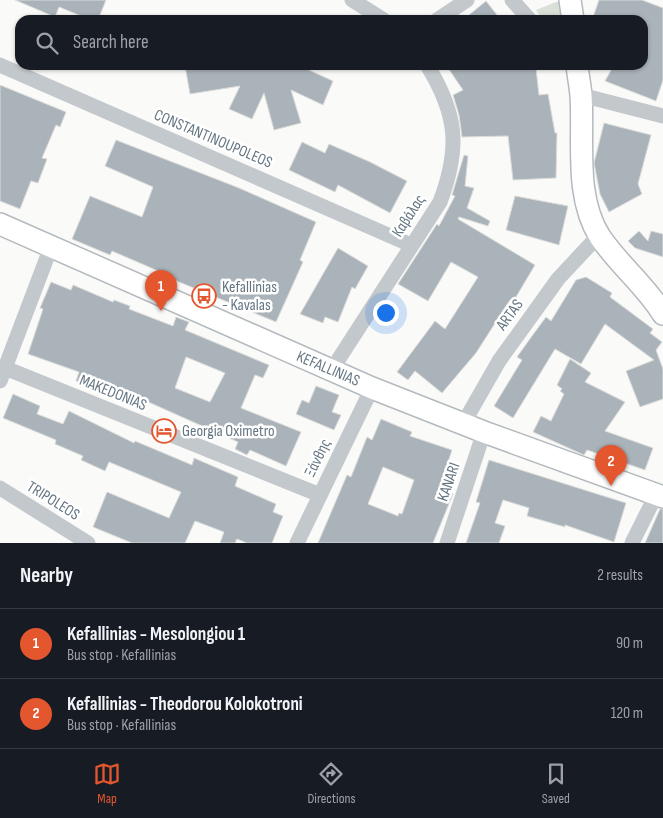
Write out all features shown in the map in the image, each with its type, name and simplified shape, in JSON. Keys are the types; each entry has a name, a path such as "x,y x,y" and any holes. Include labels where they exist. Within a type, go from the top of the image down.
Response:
{"street":[{"path":"352,0 376,15"},
{"path":"445,15 467,0"},
{"path":"512,0 526,15"},
{"path":"570,0 573,15"},
{"name":"CONSTANTINOUPOLEOS","path":"0,65 412,245"},
{"name":"Καβάλας","path":"331,370 440,202 453,159 454,141 451,117 429,70"},
{"path":"577,70 581,95 582,179 587,203 599,235 620,265 662,311"},
{"path":"581,95 663,116"},
{"name":"KEFALLINIAS","path":"0,224 372,388 484,432 659,496"},
{"name":"ARTAS","path":"463,424 499,360 558,279 599,235"},
{"path":"2,375 51,247"},
{"name":"MAKEDONIAS","path":"2,375 320,495"},
{"name":"Ξάνθης","path":"297,543 372,388"},
{"name":"KANARI","path":"447,543 484,432"},
{"name":"TRIPOLEOS","path":"0,488 88,543"},
{"path":"632,543 659,496"}],"shaded area":[{"path":"556,2 562,2 563,15 540,15 536,10"}],"building":[{"path":"15,0 106,0 100,15 79,15 59,7 56,15 50,15"},
{"path":"599,0 642,0 663,8 663,80 656,101 605,81 611,70 648,70 648,15 594,15"},
{"path":"486,1 497,15 469,15"},
{"path":"186,70 309,70 333,81 323,105 291,90 301,123 274,130 264,93 252,119 229,109 240,86 190,94"},
{"path":"449,70 536,70 539,95 548,94 555,133 557,133 556,178 513,180 508,136 462,137 459,115 453,95 463,90"},
{"path":"0,85 66,112 60,127 56,125 42,158 47,159 38,183 31,181 20,209 0,201"},
{"path":"604,123 651,135 638,184 642,194 609,212 600,194 594,163"},
{"path":"116,140 239,188 316,222 300,260 303,262 276,322 172,279 172,277 112,251 110,255 72,239 90,196 142,217 153,187 105,166"},
{"path":"302,142 325,153 329,144 407,181 390,213 338,185 335,192 289,170"},
{"path":"464,155 468,156 465,186 474,188 467,208 490,221 488,226 459,217 458,219 535,265 513,302 510,300 476,353 442,393 415,371 408,380 397,372 435,321 445,329 478,277 451,262 428,301 398,284 437,224 439,226 455,196 452,195"},
{"path":"515,196 568,206 559,245 506,230"},
{"path":"639,231 648,241 651,231 663,234 663,257 635,248 628,241"},
{"path":"338,248 368,266 355,289 352,287 338,322 325,317 323,323 300,314"},
{"path":"586,277 612,293 610,297 653,329 650,333 662,342 656,350 663,369 663,399 640,407 626,371 654,360 605,324 581,364 555,349 513,418 494,406 522,360 517,357 546,317 551,321 576,280"},
{"path":"51,282 71,290 73,285 113,302 114,300 130,306 129,309 173,326 176,317 189,322 185,330 269,365 263,378 255,375 241,408 301,432 286,466 250,450 247,455 235,449 238,442 108,384 105,393 76,381 79,372 28,354 43,309 40,308","holes":["186,357 225,373 210,402 175,388"]},
{"path":"570,359 591,373 585,382 625,402 605,431 653,448 645,470 587,450 584,455 533,432 541,416 551,421 564,394 557,385"},
{"path":"316,386 339,395 332,412 341,415 334,430 296,414 302,400 309,403"},
{"path":"13,394 40,406 37,414 63,424 69,411 134,443 135,441 192,465 194,458 238,477 235,486 276,504 273,512 283,516 272,543 247,543 237,539 235,543 220,543 224,532 195,521 185,543 132,543 93,527 107,492 169,518 181,492 109,462 105,471 81,460 83,456 55,444 56,440 3,418"},
{"path":"381,419 412,432 410,436 452,450 439,489 453,494 433,543 318,543 347,475 351,477 367,437 372,440","holes":["383,467 414,480 402,514 399,513 398,516 368,504"]},
{"path":"489,460 626,503 614,542 565,525 565,527 527,516 529,508 503,500 495,523 505,526 499,543 466,543 480,503 476,502"},
{"path":"660,509 663,509 663,543 645,543"}],"place":[{"name":"Kefallinias - Kavalas","path":"204,296"},
{"name":"Kefallinias - Mesolongiou 1","path":"161,311"},
{"name":"Georgia Oximetro","path":"164,431"},
{"name":"Kefallinias - Theodorou Kolokotroni","path":"611,486"}]}
